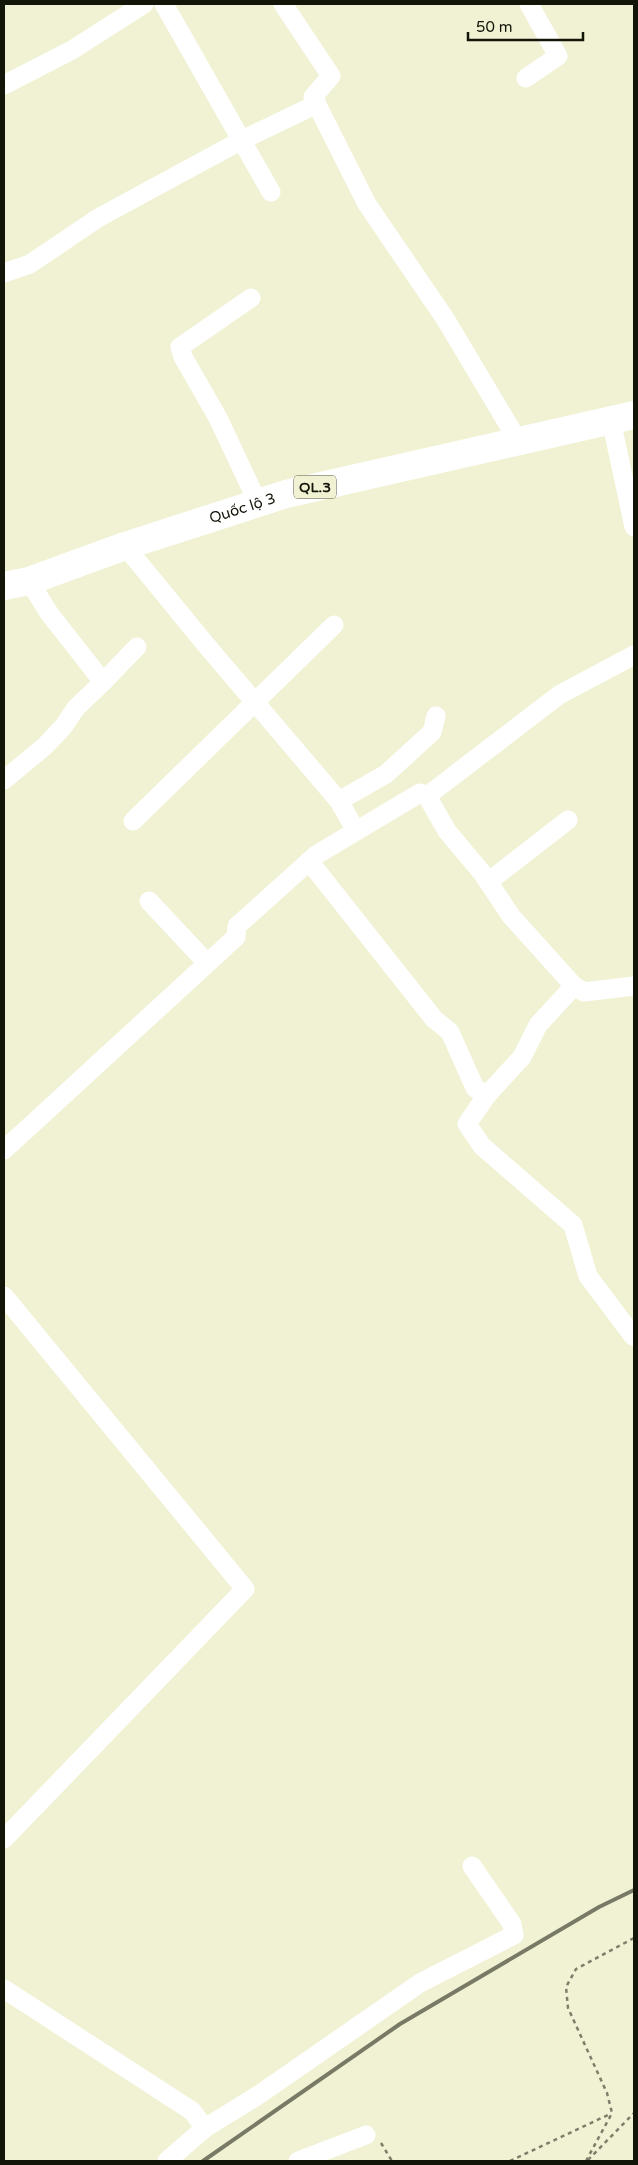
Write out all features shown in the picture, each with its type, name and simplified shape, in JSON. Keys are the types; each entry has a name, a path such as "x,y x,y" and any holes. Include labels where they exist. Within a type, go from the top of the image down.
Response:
{"highway":[{"name":"Quốc lộ 3","path":"16,584 125,546 286,494 623,418"}],"street":[{"path":"4,85 72,50 144,4"},
{"path":"164,4 272,192"},
{"path":"283,4 331,76 313,97 367,204 446,320 518,441"},
{"path":"526,78 558,56 529,4"},
{"path":"4,273 30,264 98,218 242,140 317,104"},
{"path":"251,298 180,347 183,357 218,418 258,503"},
{"path":"623,418 634,523"},
{"path":"125,546 339,801 356,831"},
{"path":"16,584 49,613 103,682"},
{"path":"132,821 334,625"},
{"path":"4,780 45,746 63,727 76,708 137,647"},
{"path":"427,796 559,694 634,655"},
{"path":"339,801 386,774 432,732 436,716"},
{"path":"4,1150 236,937 237,926 309,861 420,793 427,796 447,831 488,882 511,916 574,986 584,992 634,987"},
{"path":"488,882 568,820"},
{"path":"309,861 434,1019 450,1032 475,1088 487,1095"},
{"path":"149,901 206,963"},
{"path":"574,986 538,1025 522,1057 487,1095 467,1124 482,1146 573,1225 588,1276 633,1336"},
{"path":"4,1296 245,1589 4,1839"},
{"path":"167,2161 205,2128 260,2094 420,1983 514,1935 512,1924 472,1866"},
{"path":"4,1988 192,2111 205,2128"},
{"path":"298,2161 366,2135"}],"path":[{"path":"586,2161 612,2114 607,2093 568,2008 566,1987 576,1969 634,1938"},
{"path":"586,2161 634,2113"},
{"path":"510,2161 612,2114"},
{"path":"366,2135 378,2138 392,2161"}],"railway":[{"path":"203,2161 400,2024 599,1907 634,1890"}]}
